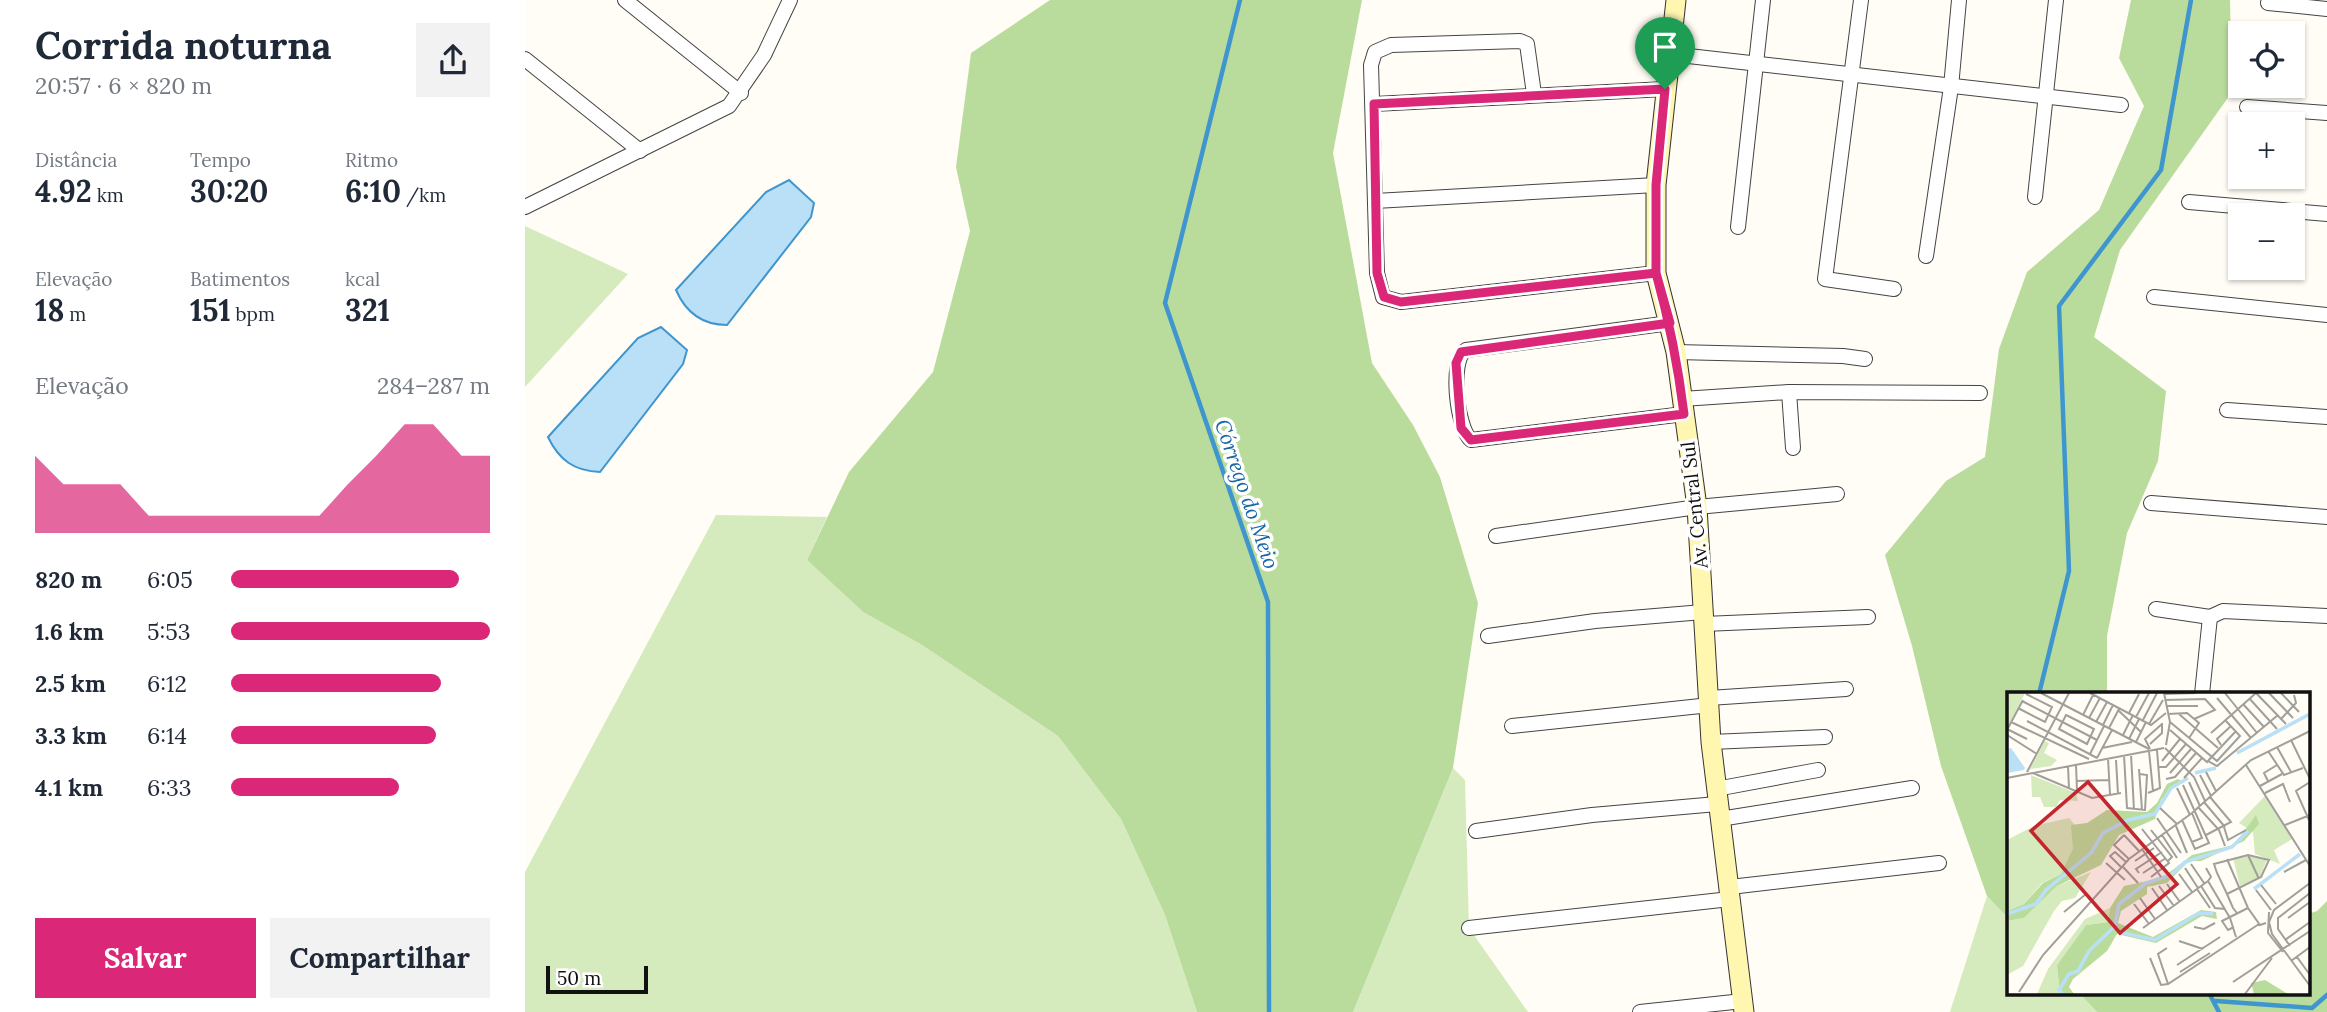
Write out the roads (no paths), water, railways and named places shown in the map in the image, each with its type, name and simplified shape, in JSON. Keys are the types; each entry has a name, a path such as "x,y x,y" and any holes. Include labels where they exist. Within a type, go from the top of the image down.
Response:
{"street":[{"path":"625,0 741,93"},
{"path":"526,205 729,106 741,93 764,55 790,0"},
{"name":"Av. Central Sul","path":"1676,0 1656,185 1656,273 1676,352 1697,508 1711,743 1744,1006"},
{"path":"1738,227 1763,0"},
{"path":"1861,0 1825,279 1893,289"},
{"path":"1926,256 1951,87 1959,0"},
{"path":"2035,197 2048,95 2056,0"},
{"path":"2268,4 2327,9"},
{"path":"1534,94 1524,42 1509,39 1391,45 1381,48 1372,58 1378,282 1384,297 1391,300 1656,273"},
{"path":"1671,54 2121,105"},
{"path":"525,59 640,151"},
{"path":"1374,104 1665,89"},
{"path":"2247,107 2327,113"},
{"path":"1375,201 1656,185"},
{"path":"2189,202 2327,214"},
{"path":"2154,297 2327,316"},
{"path":"1670,323 1466,350 1456,363 1461,428 1471,440 1789,392 1980,393"},
{"path":"1676,352 1843,356 1865,359"},
{"path":"1789,392 1793,448"},
{"path":"2227,410 2327,417"},
{"path":"1496,536 1697,508 1837,494"},
{"path":"2151,503 2327,517"},
{"path":"2156,609 2210,617 2223,611 2327,616"},
{"path":"1488,636 1595,621 1868,617"},
{"path":"2202,692 2210,617"},
{"path":"1511,726 1709,701 1846,689"},
{"path":"1711,743 1825,737"},
{"path":"1718,804 1818,770"},
{"path":"1476,831 1592,815 1912,788"},
{"path":"1469,928 1939,863"},
{"path":"1640,1012 1744,1006"}],"water":[{"path":"789,180 814,203 811,217 727,325 710,323 696,316 676,290 766,192"},
{"path":"661,327 687,350 683,364 600,472 568,463 548,437 638,338"}],"waterway":[{"name":"Córrego do Meio","path":"1240,0 1165,303 1268,602 1269,1012"},
{"path":"2039,692 2069,571 2059,306 2161,170 2191,0"},
{"path":"2210,995 2219,1012"},
{"path":"2216,1001 2312,1008 2327,995"}]}
